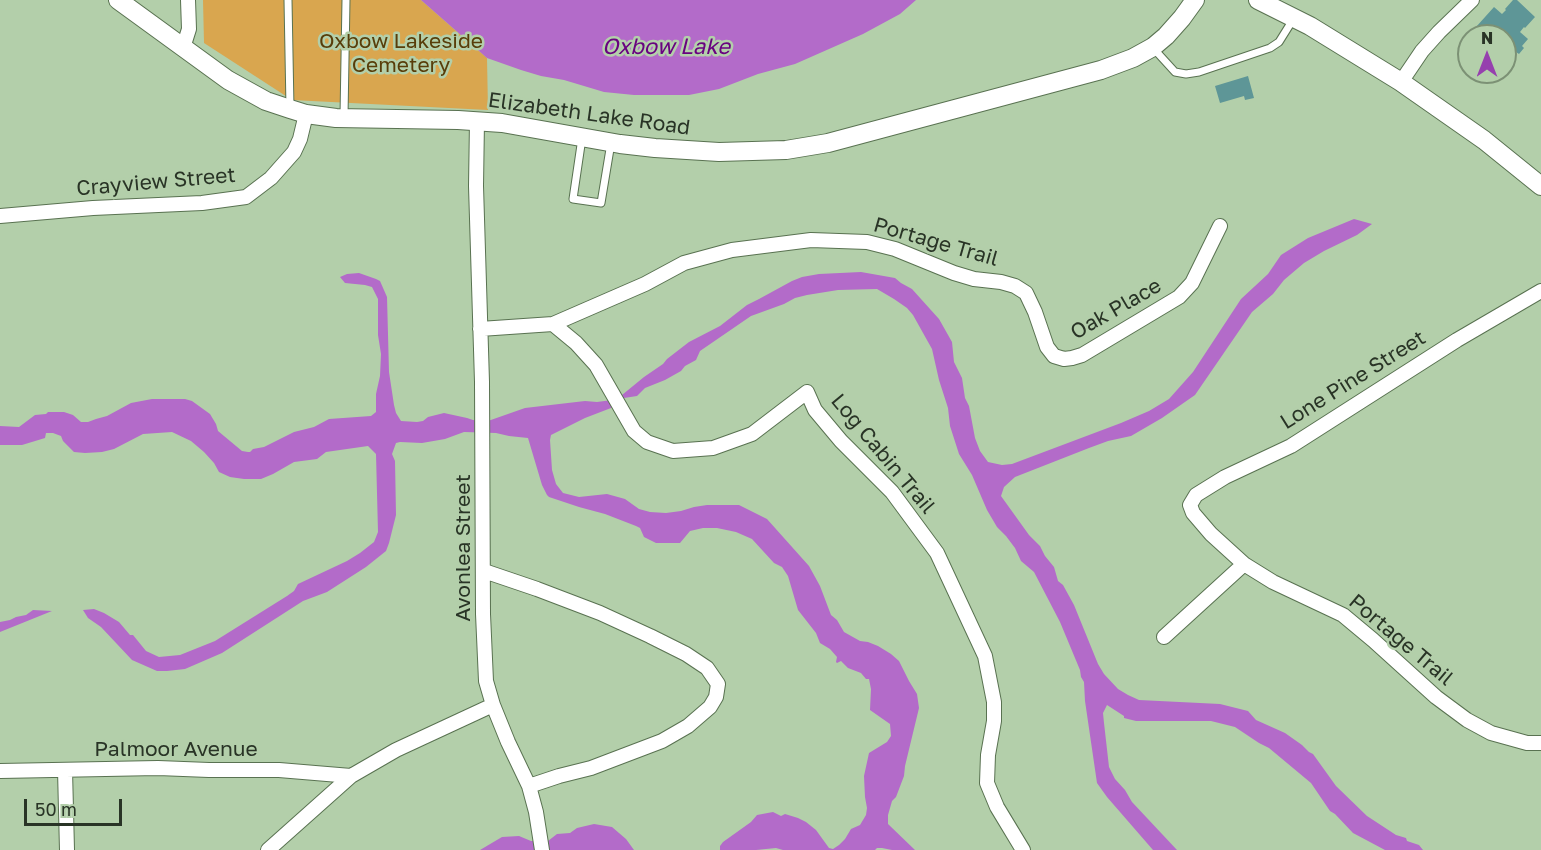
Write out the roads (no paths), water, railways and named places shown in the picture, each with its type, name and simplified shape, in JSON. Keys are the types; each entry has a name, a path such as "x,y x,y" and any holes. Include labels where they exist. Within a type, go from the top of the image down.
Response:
{"street":[{"name":"Elizabeth Lake Road","path":"118,0 228,80 266,101 298,111 344,118 477,121 519,125 612,143 719,152 772,151 814,146 1087,75 1123,62 1153,47 1166,36 1195,0"},
{"path":"183,48 189,29 188,0"},
{"path":"1258,0 1326,35 1401,82 1484,140 1541,186"},
{"path":"1401,82 1422,51 1472,0"},
{"name":"Crayview Street","path":"0,216 93,208 202,203 246,197 271,178 294,152 300,139 298,111"},
{"name":"Avonlea Street","path":"477,121 476,186 483,415 483,614 486,681 508,742 529,786 537,812 542,850"},
{"name":"Oak Place","path":"1064,359 1082,355 1179,297 1192,283 1220,226"},
{"name":"Portage Trail","path":"553,324 645,284 684,263 732,250 811,240 867,242 895,249 974,279 1015,286 1026,293 1047,347 1054,356 1064,359"},
{"name":"Lone Pine Street","path":"1190,505 1196,495 1225,477 1291,446 1448,345 1541,291"},
{"path":"480,329 553,324"},
{"name":"Log Cabin Trail","path":"553,324 576,343 596,365 634,431 647,442 674,451 712,448 752,434 807,392 816,410 841,441 892,492 937,553 985,656 994,702 987,783 997,807 1023,850"},
{"name":"Portage Trail","path":"1190,505 1193,513 1211,534 1244,564 1273,582 1343,615 1436,697 1467,720 1491,733 1527,743 1541,743"},
{"path":"1164,637 1244,564"},
{"path":"484,571 600,613 650,636 686,654 707,668 718,684 716,697 710,707 688,726 662,741 591,768 529,786"},
{"path":"268,850 351,776 396,750 493,705"},
{"name":"Palmoor Avenue","path":"0,771 158,768 279,770 351,776"},
{"path":"65,770 67,850"}],"lane":[{"path":"288,0 291,97 298,111"},
{"path":"344,118 346,0"},
{"path":"1153,47 1175,72 1186,74 1199,72 1270,48 1279,42 1294,17"},
{"path":"582,138 573,199 601,203 612,143"}],"water":[{"name":"Oxbow Lake","path":"421,0 916,0 900,14 863,34 795,64 758,74 719,89 689,95 634,95 604,92 541,76 487,58"},
{"path":"1354,219 1372,224 1357,235 1304,263 1284,280 1273,294 1252,312 1195,395 1131,436 1108,441 1015,477 1004,487 1001,496 1054,567 1058,581 1063,585 1074,605 1098,664 1118,689 1139,700 1220,704 1248,711 1256,720 1285,733 1313,754 1336,786 1367,816 1396,835 1419,845 1423,850 1385,850 1353,833 1330,811 1311,783 1269,748 1235,727 1211,721 1136,721 1124,718 1107,705 1103,713 1109,767 1132,802 1177,850 1153,850 1097,783 1084,682 1080,670 1060,622 1034,572 1021,561 1015,548 997,527 972,475 959,454 932,349 907,308 877,289 838,290 807,295 751,316 700,351 696,360 681,371 645,388 637,396 624,398 613,404 611,408 551,435 552,470 556,484 563,493 579,497 607,494 625,499 639,509 666,513 707,505 739,505 767,519 809,566 820,586 831,615 844,632 891,654 899,661 917,694 919,708 904,776 888,815 888,824 915,850 877,848 875,850 783,850 776,848 720,850 723,842 757,815 773,812 806,822 816,830 829,848 833,849 839,845 851,829 860,825 866,815 864,776 869,753 887,742 891,736 890,724 870,710 869,679 848,668 841,661 837,663 837,657 820,643 816,633 798,610 788,576 782,567 774,563 752,539 736,532 703,528 690,531 680,543 656,543 644,537 640,528 636,526 549,497 542,485 528,438 496,433 464,432 445,439 422,443 396,443 392,454 395,461 396,515 386,551 327,592 303,601 222,653 185,669 167,671 157,671 132,660 101,627 88,618 83,610 94,609 119,622 146,651 159,657 180,655 215,641 287,596 298,584 347,561 374,542 378,532 376,454 368,446 326,452 317,459 294,462 261,479 244,479 230,477 219,472 204,452 191,441 172,432 143,434 114,449 102,452 74,452 61,436 53,433 46,433 45,438 22,445 0,445 0,426 19,427 35,415 64,412 73,415 81,422 88,422 107,416 131,403 152,399 192,401 210,414 218,431 242,451 248,452 329,419 371,416 376,412 376,394 380,376 378,299 372,287 345,283 340,277 347,274 359,273 380,281 387,297 389,372 396,413 401,421 417,422 444,413 488,421 525,408 612,400 622,395 689,342 720,326 747,305 792,281 819,274 861,272 895,278 912,289 939,319 952,342 954,362 962,378 965,398 980,451 988,462 1002,465 1012,464 1121,423 1169,399 1193,372 1241,299 1268,274 1281,255 1308,238"},
{"path":"33,610 52,611 0,632 0,622 26,615"},
{"path":"594,824 612,827 626,839 634,850 480,850 502,837 519,836 531,841 548,841 557,834 570,833 577,828"}],"park label":[{"name":"Oxbow Lakeside Cemetery","path":"401,53"}]}
